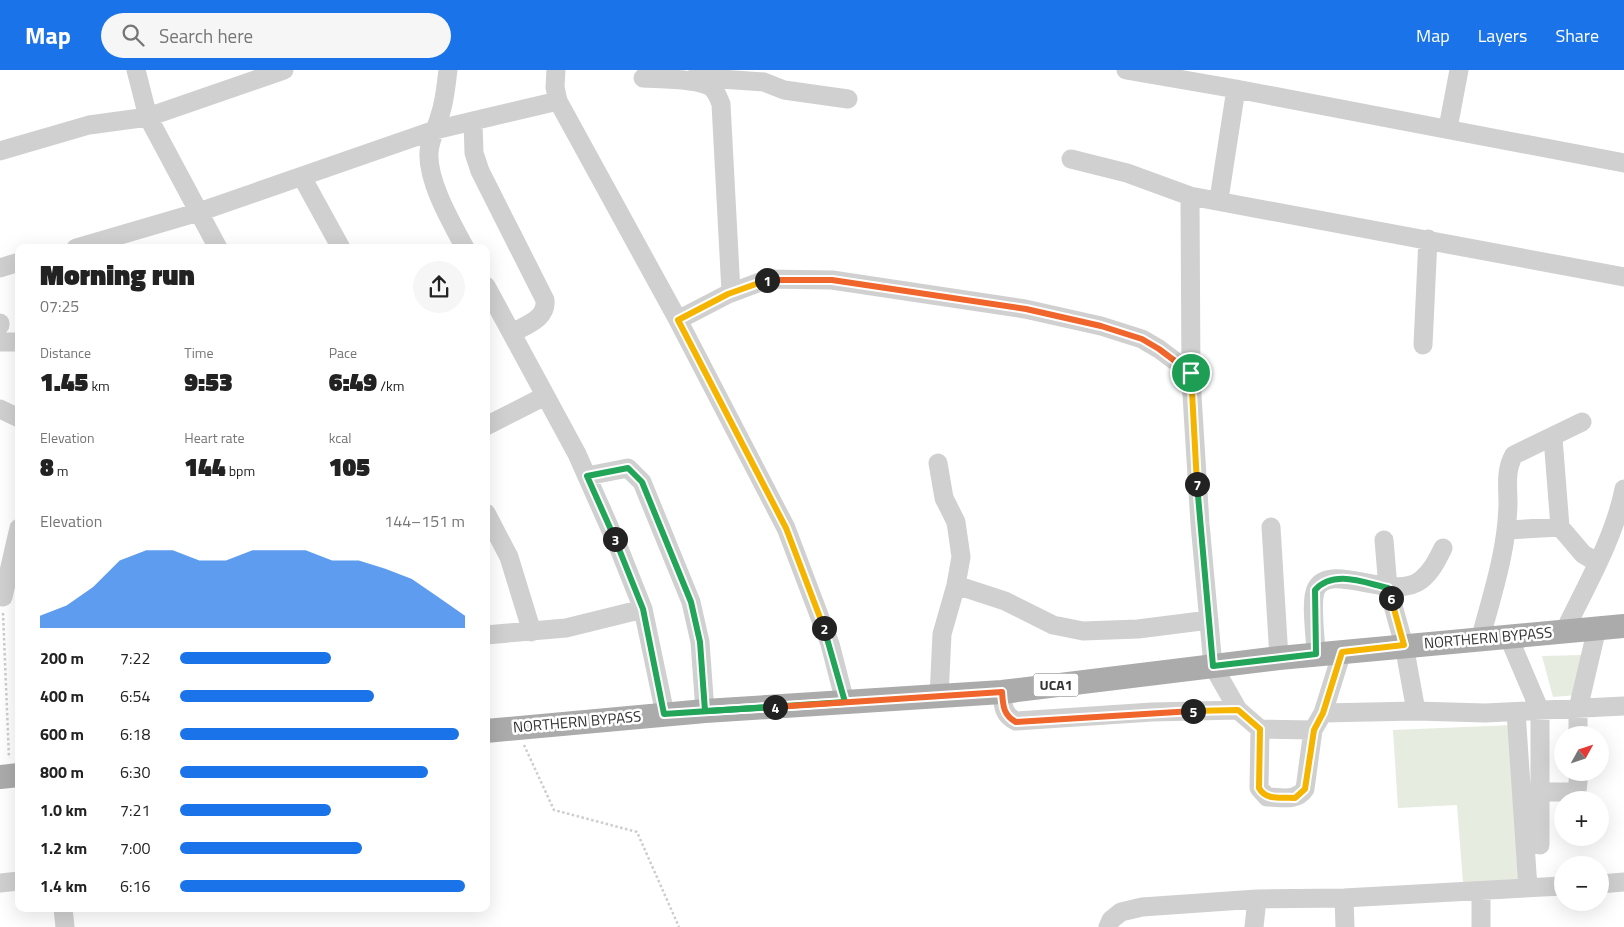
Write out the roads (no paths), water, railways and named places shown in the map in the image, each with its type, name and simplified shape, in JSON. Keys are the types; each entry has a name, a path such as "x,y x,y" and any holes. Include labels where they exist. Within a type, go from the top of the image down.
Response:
{"main road":[{"name":"NORTHERN BYPASS","path":"490,731 664,714 1002,692 1316,654 1404,645 1509,638 1624,626"}],"street":[{"path":"136,70 148,117 216,244"},
{"path":"0,151 89,125 148,117 284,70"},
{"path":"448,70 441,114 429,150 432,175 450,220 463,244"},
{"path":"556,70 555,87 558,101 678,320 786,528 830,644 845,702"},
{"path":"697,70 722,79 764,82 784,90 848,99"},
{"path":"1126,70 1151,72 1624,163"},
{"path":"1448,128 1460,70"},
{"path":"643,78 693,82 709,86 716,92 721,104 732,292"},
{"path":"1220,199 1236,88"},
{"path":"99,244 199,212 435,130 558,101"},
{"path":"473,122 474,153 480,171 545,300 546,310 543,315 512,333"},
{"path":"1071,159 1127,173 1190,196 1220,199 1624,277"},
{"path":"302,177 339,244"},
{"path":"1190,196 1191,373 1200,524 1213,666 1238,710 1260,729 1314,730"},
{"path":"1422,345 1428,239"},
{"path":"0,268 15,263"},
{"path":"678,320 732,292 768,279 832,280 1026,309 1101,326 1142,339 1191,373"},
{"path":"490,293 587,476 620,551 643,609 664,714"},
{"path":"0,342 15,342"},
{"path":"490,424 544,396"},
{"path":"0,409 15,416"},
{"path":"1480,640 1504,551 1507,530 1508,465 1514,455 1553,438 1582,422"},
{"path":"1553,438 1560,527 1583,554 1598,563"},
{"path":"938,463 944,498 956,522 961,557 956,585 942,634 939,697"},
{"path":"587,476 628,468 642,482 691,602 700,642 705,711"},
{"path":"1564,632 1622,511 1624,489"},
{"path":"490,521 508,558 532,632"},
{"path":"1271,527 1279,658"},
{"path":"1507,530 1560,527"},
{"path":"1384,540 1388,588 1404,645 1416,711"},
{"path":"1316,654 1315,590 1322,583 1330,579 1341,578 1388,588 1407,586 1420,581 1432,570 1443,548"},
{"path":"7,597 15,551"},
{"path":"956,585 1005,602 1053,624 1083,631 1138,629 1209,620"},
{"path":"490,635 566,628 643,609"},
{"path":"1578,726 1578,709 1597,628"},
{"path":"1509,638 1540,710 1540,845"},
{"path":"1260,729 1259,788 1267,797 1295,798 1305,789 1314,730 1323,713 1342,652"},
{"path":"1002,692 1004,710 1008,717 1016,722 1152,712 1238,710"},
{"path":"1323,713 1416,711 1516,712 1624,706"},
{"path":"1516,712 1528,888"},
{"path":"1540,792 1577,792 1578,781"},
{"path":"0,882 15,880"},
{"path":"1609,883 1624,882"},
{"path":"1108,927 1111,920 1121,912 1142,907 1257,899 1344,898 1554,886"},
{"path":"1481,891 1481,927"},
{"path":"1344,898 1345,927"},
{"path":"1254,927 1257,899"},
{"path":"63,912 65,927"}]}
